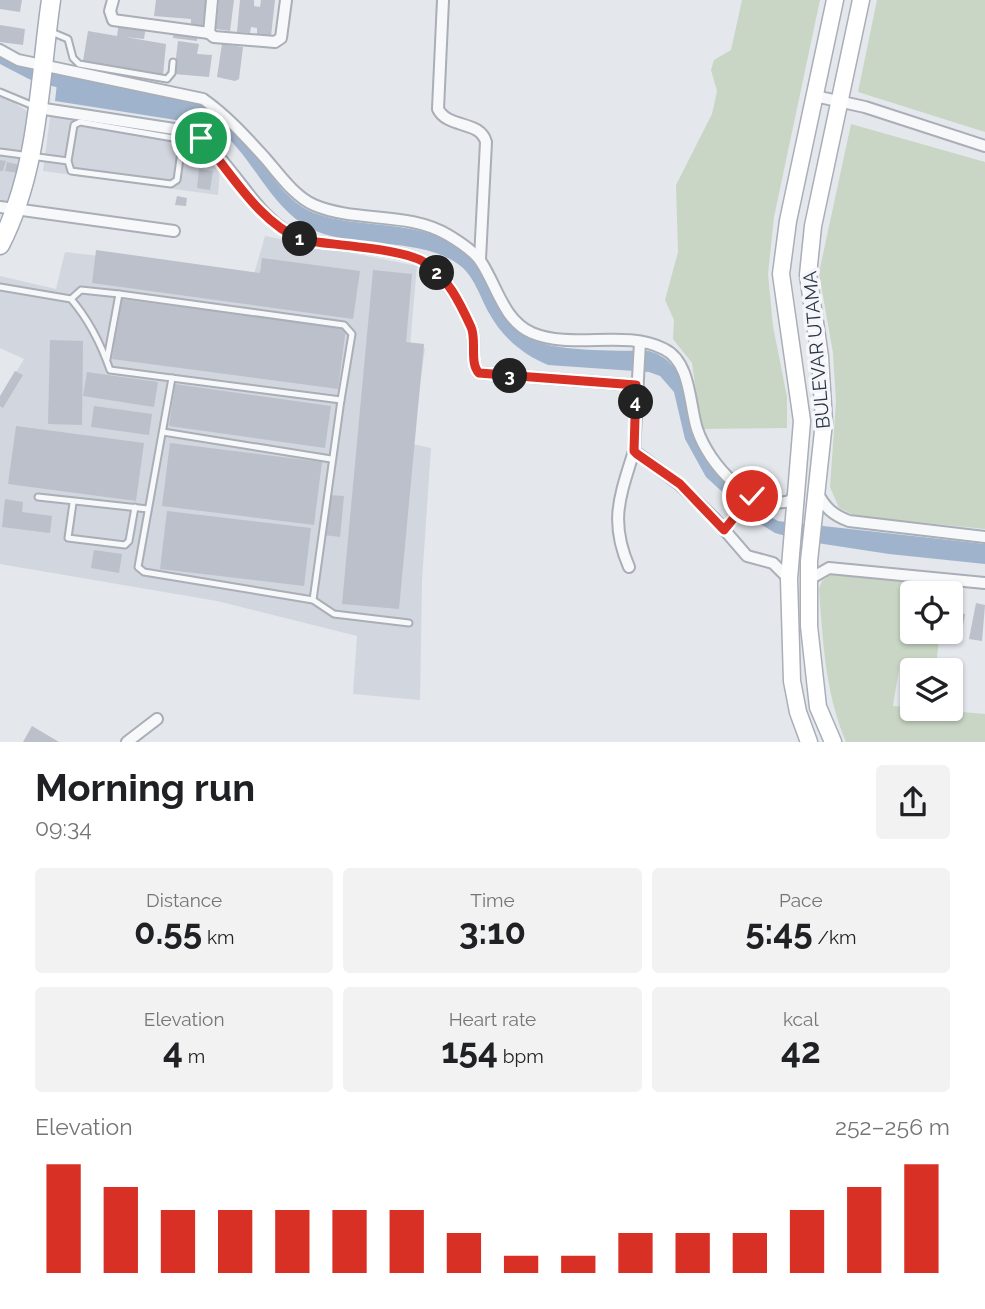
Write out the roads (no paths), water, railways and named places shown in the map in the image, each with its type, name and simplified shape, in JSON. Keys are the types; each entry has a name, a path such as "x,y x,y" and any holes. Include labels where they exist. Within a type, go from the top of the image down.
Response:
{"main road":[{"path":"0,245 9,209 32,159 51,0"},
{"name":"BULEVAR UTAMA","path":"809,742 798,712 792,681 789,579 802,421 781,274 788,221 835,0"},
{"name":"BULEVAR UTAMA","path":"833,742 818,707 811,649 809,561 824,444 820,357 809,300 809,252 843,103 861,0"},
{"path":"794,360 820,357"},
{"path":"798,712 818,707"}],"street":[{"path":"113,0 110,11 113,20 209,33 225,39 279,41 286,0"},
{"path":"209,33 212,0"},
{"path":"443,0 438,109 447,119 479,130 486,142 480,259"},
{"path":"0,50 18,60 42,67 203,99 225,115 301,198 335,211 432,228 449,235 480,259 506,310 520,327 551,339 666,349 677,359 686,381 697,430 705,446 750,499 779,503 790,500 797,491"},
{"path":"815,96 985,146"},
{"path":"38,103 187,131 201,138 251,200 291,236 421,260 440,276 451,290 470,324 474,337 475,367 479,373 636,385"},
{"path":"9,209 174,232"},
{"path":"629,566 619,545 615,515 639,455 636,385 640,346"},
{"path":"639,455 680,484 747,556 774,563 789,579"},
{"path":"817,492 823,505 834,516 849,521 985,537"},
{"path":"724,530 750,499"},
{"path":"808,580 829,568 985,583"},
{"path":"127,742 157,719"}],"lane":[{"path":"47,31 68,39 73,58 79,64 167,79 172,73 173,62"},
{"path":"0,92 38,103"},
{"path":"80,122 179,139 182,144 177,180 170,184 71,171 68,161 74,125 80,122"},
{"path":"0,152 32,159 68,161"},
{"path":"0,287 71,299 85,316 110,370 341,400"},
{"path":"71,299 81,290 119,293 344,325 352,334 331,459 313,600"},
{"path":"107,359 119,293"},
{"path":"172,378 138,563 144,572 313,600 334,614 410,623"},
{"path":"163,432 331,459"},
{"path":"38,497 73,503 148,509"},
{"path":"73,503 68,538 125,545 130,541 135,507"}],"water":[{"path":"58,75 150,91 194,105 233,129 280,187 301,206 314,213 405,228 441,238 464,252 477,266 511,323 524,336 567,348 649,351 664,358 681,381 696,440 703,454 736,493 778,521 985,544 985,564 889,554 804,541 775,533 752,519 706,477 685,439 674,392 660,376 649,372 548,365 539,361 514,344 500,330 472,280 458,264 423,249 344,239 308,227 281,205 239,150 214,126 55,101"}],"waterway":[{"path":"6,57 33,71 78,84"},
{"path":"150,95 208,106 219,115"}]}
